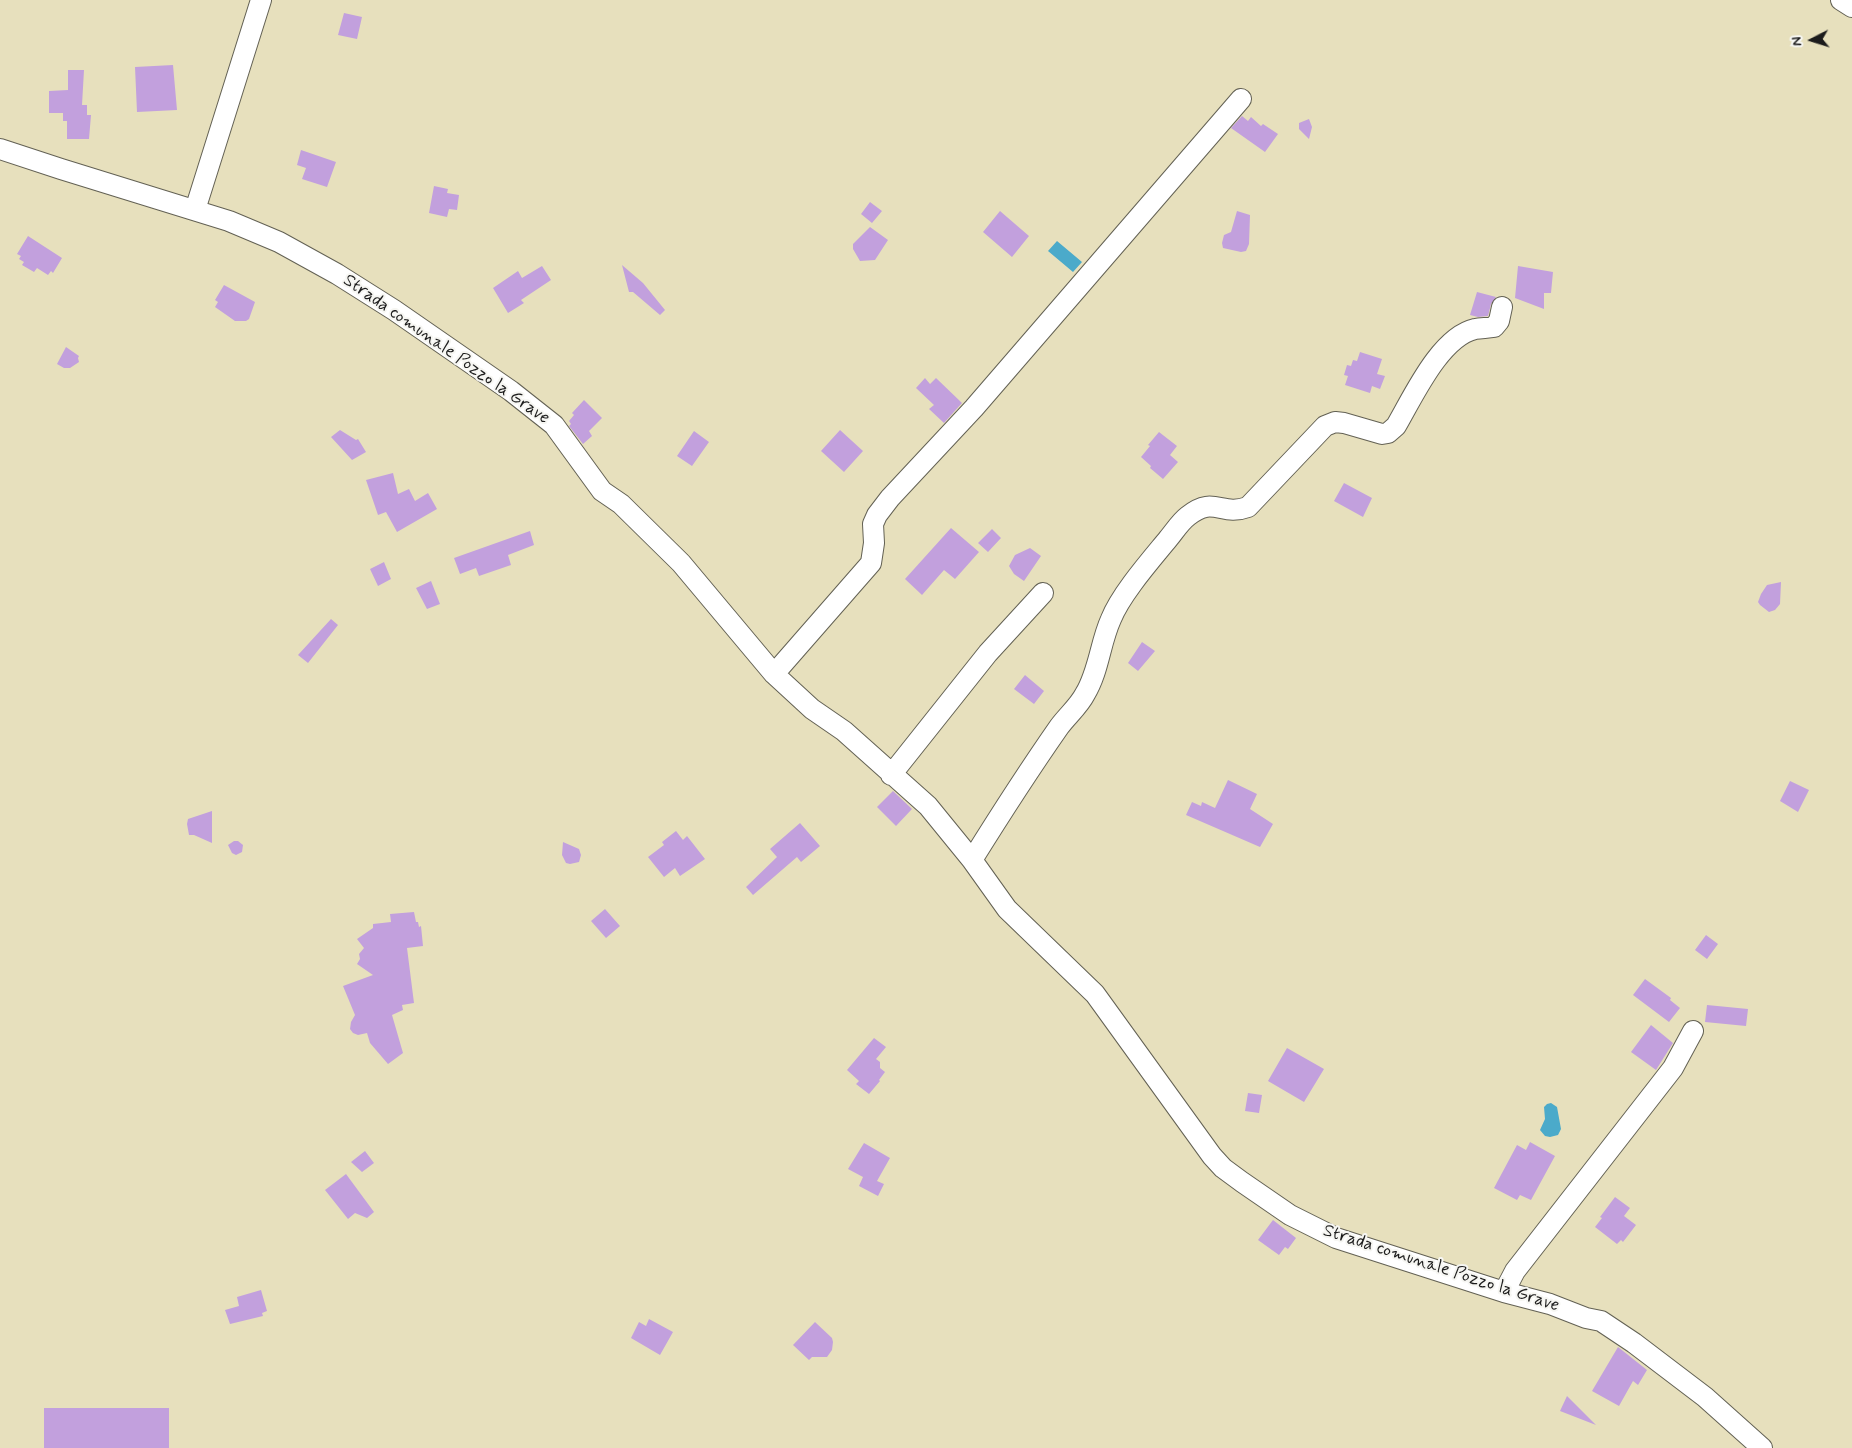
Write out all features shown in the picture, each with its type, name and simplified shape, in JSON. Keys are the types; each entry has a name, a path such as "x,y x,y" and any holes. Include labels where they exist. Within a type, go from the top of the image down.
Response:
{"street":[{"path":"195,210 261,0"},
{"path":"1841,0 1852,7"},
{"path":"774,674 871,563 874,544 873,524 877,515 890,498 974,408 1241,100"},
{"name":"Strada comunale Pozzo la Grave","path":"0,149 61,170 229,221 279,242 337,274 394,310 511,391 554,425 602,491 621,504 682,563 774,674 812,709 844,731 928,806 972,860 1007,909 1095,994 1212,1156 1223,1168 1290,1215 1336,1238 1504,1292 1550,1304 1586,1318 1601,1320 1705,1397 1762,1448"},
{"path":"972,860 1060,726 1085,695 1095,672 1110,620 1117,607 1146,566 1186,517 1202,507 1213,505 1238,511 1248,507 1326,426 1335,422 1382,434 1388,433 1396,426 1440,352 1454,340 1474,329 1494,327 1502,307"},
{"path":"892,775 988,653 1043,594"},
{"path":"1504,1292 1516,1271 1673,1068 1693,1031"}],"water":[{"path":"1057,241 1082,262 1073,272 1048,251"},
{"path":"1551,1103 1557,1107 1561,1129 1558,1135 1550,1137 1545,1136 1540,1130 1545,1119 1544,1107"}],"building":[{"path":"344,13 362,17 357,39 338,35"},
{"path":"173,65 177,110 137,112 135,67"},
{"path":"68,70 84,70 82,105 87,105 87,115 91,115 89,139 67,139 67,121 63,121 63,113 49,113 49,91 68,90"},
{"path":"1242,116 1248,121 1251,117 1261,126 1263,124 1278,134 1265,152 1231,128"},
{"path":"1309,119 1312,127 1309,139 1299,129 1299,123"},
{"path":"301,150 336,162 327,187 302,179 306,168 297,165"},
{"path":"434,186 448,189 447,193 459,195 457,210 449,209 447,217 429,213"},
{"path":"870,202 882,211 872,223 861,214"},
{"path":"1000,211 1029,236 1012,257 983,232"},
{"path":"1237,211 1250,215 1249,244 1246,251 1241,252 1223,248 1222,243 1224,235 1231,232"},
{"path":"870,227 888,240 875,260 860,261 853,249 853,244"},
{"path":"28,236 62,258 53,273 51,271 48,275 37,268 34,272 22,265 24,262 19,259 21,256 17,254"},
{"path":"622,265 643,283 665,310 660,315 633,292 629,292"},
{"path":"542,266 551,280 521,300 524,303 508,313 493,288 518,271 522,278"},
{"path":"1518,266 1553,272 1551,293 1544,293 1544,309 1515,298"},
{"path":"224,285 255,302 249,319 246,321 235,321 215,307 218,302 215,300"},
{"path":"1477,292 1496,297 1491,304 1488,316 1478,317 1470,315"},
{"path":"66,347 79,356 79,362 70,368 64,368 57,364"},
{"path":"1360,352 1382,359 1377,374 1385,376 1380,389 1372,386 1370,393 1345,385 1348,376 1344,375 1347,365 1351,366 1353,360 1357,361"},
{"path":"925,378 930,384 936,378 962,403 944,423 929,409 934,405 916,388"},
{"path":"584,400 602,418 589,431 592,436 583,444 569,426 571,424 569,421 574,415 572,413"},
{"path":"340,430 356,440 358,439 366,452 352,460 331,437"},
{"path":"840,430 863,451 844,472 821,451"},
{"path":"694,431 709,442 692,466 677,456"},
{"path":"1159,432 1177,446 1170,455 1178,462 1163,479 1141,457"},
{"path":"393,473 398,494 409,489 415,501 428,493 437,509 397,532 386,512 378,515 366,480"},
{"path":"1344,483 1372,498 1363,517 1334,501"},
{"path":"951,528 979,552 955,579 944,570 922,595 905,579"},
{"path":"992,529 1001,538 988,552 978,543"},
{"path":"530,531 534,545 508,555 511,565 479,576 476,568 460,574 454,558"},
{"path":"1030,548 1041,556 1024,581 1014,574 1009,566 1015,555"},
{"path":"384,562 391,579 378,586 370,569"},
{"path":"431,581 440,604 427,609 416,588"},
{"path":"1781,582 1780,604 1775,610 1769,612 1758,602 1761,594 1767,585"},
{"path":"331,619 338,625 308,663 298,655"},
{"path":"1142,642 1155,651 1138,671 1128,663"},
{"path":"1025,675 1044,691 1034,704 1014,689"},
{"path":"1228,780 1257,794 1250,809 1273,824 1260,847 1186,815 1192,802 1201,806 1202,802 1215,808"},
{"path":"1790,781 1809,790 1798,812 1780,801"},
{"path":"893,791 912,809 896,826 877,807"},
{"path":"212,811 212,843 194,835 189,835 188,819"},
{"path":"800,823 820,846 801,862 797,857 753,895 746,887 777,857 770,849"},
{"path":"676,831 683,840 687,836 705,859 680,876 675,868 664,877 648,857 664,845 662,842"},
{"path":"238,841 243,845 242,852 236,855 232,853 228,845"},
{"path":"563,842 579,849 581,855 579,862 566,863 562,855"},
{"path":"605,909 620,926 606,938 591,921"},
{"path":"414,912 416,922 418,922 419,927 421,926 423,946 407,948 414,1003 402,1005 403,1010 392,1015 403,1053 388,1064 370,1043 367,1033 358,1035 350,1029 355,1015 343,986 373,975 357,964 360,959 359,954 364,948 357,939 373,928 373,924 391,922 390,914"},
{"path":"1706,935 1718,944 1707,959 1695,950"},
{"path":"1645,979 1671,998 1670,1000 1680,1008 1669,1022 1633,995"},
{"path":"1707,1005 1748,1009 1746,1026 1705,1022"},
{"path":"1651,1025 1673,1043 1656,1070 1631,1052"},
{"path":"874,1038 886,1047 876,1059 880,1062 880,1068 885,1072 869,1094 856,1084 859,1081 847,1070"},
{"path":"1287,1048 1324,1069 1304,1102 1268,1081"},
{"path":"1248,1093 1262,1095 1259,1113 1245,1111"},
{"path":"1530,1142 1555,1156 1531,1200 1520,1195 1517,1200 1494,1188 1517,1145 1526,1150"},
{"path":"864,1143 890,1158 877,1181 884,1184 878,1196 859,1186 863,1177 848,1169"},
{"path":"365,1151 374,1163 362,1172 351,1162"},
{"path":"346,1174 374,1212 367,1218 355,1213 348,1219 325,1190"},
{"path":"1615,1197 1630,1208 1624,1216 1636,1225 1623,1242 1621,1240 1617,1244 1595,1227"},
{"path":"1273,1220 1296,1238 1288,1249 1285,1247 1279,1255 1258,1240"},
{"path":"261,1290 267,1311 262,1313 263,1316 230,1324 225,1310 239,1306 237,1297"},
{"path":"649,1319 673,1332 660,1355 631,1338 639,1322 646,1326"},
{"path":"815,1322 832,1338 832,1350 827,1357 812,1357 809,1360 793,1345"},
{"path":"1618,1347 1647,1370 1638,1385 1633,1381 1619,1406 1592,1391"},
{"path":"1567,1396 1596,1425 1560,1411"},
{"path":"44,1408 169,1408 169,1448 44,1448"}]}
